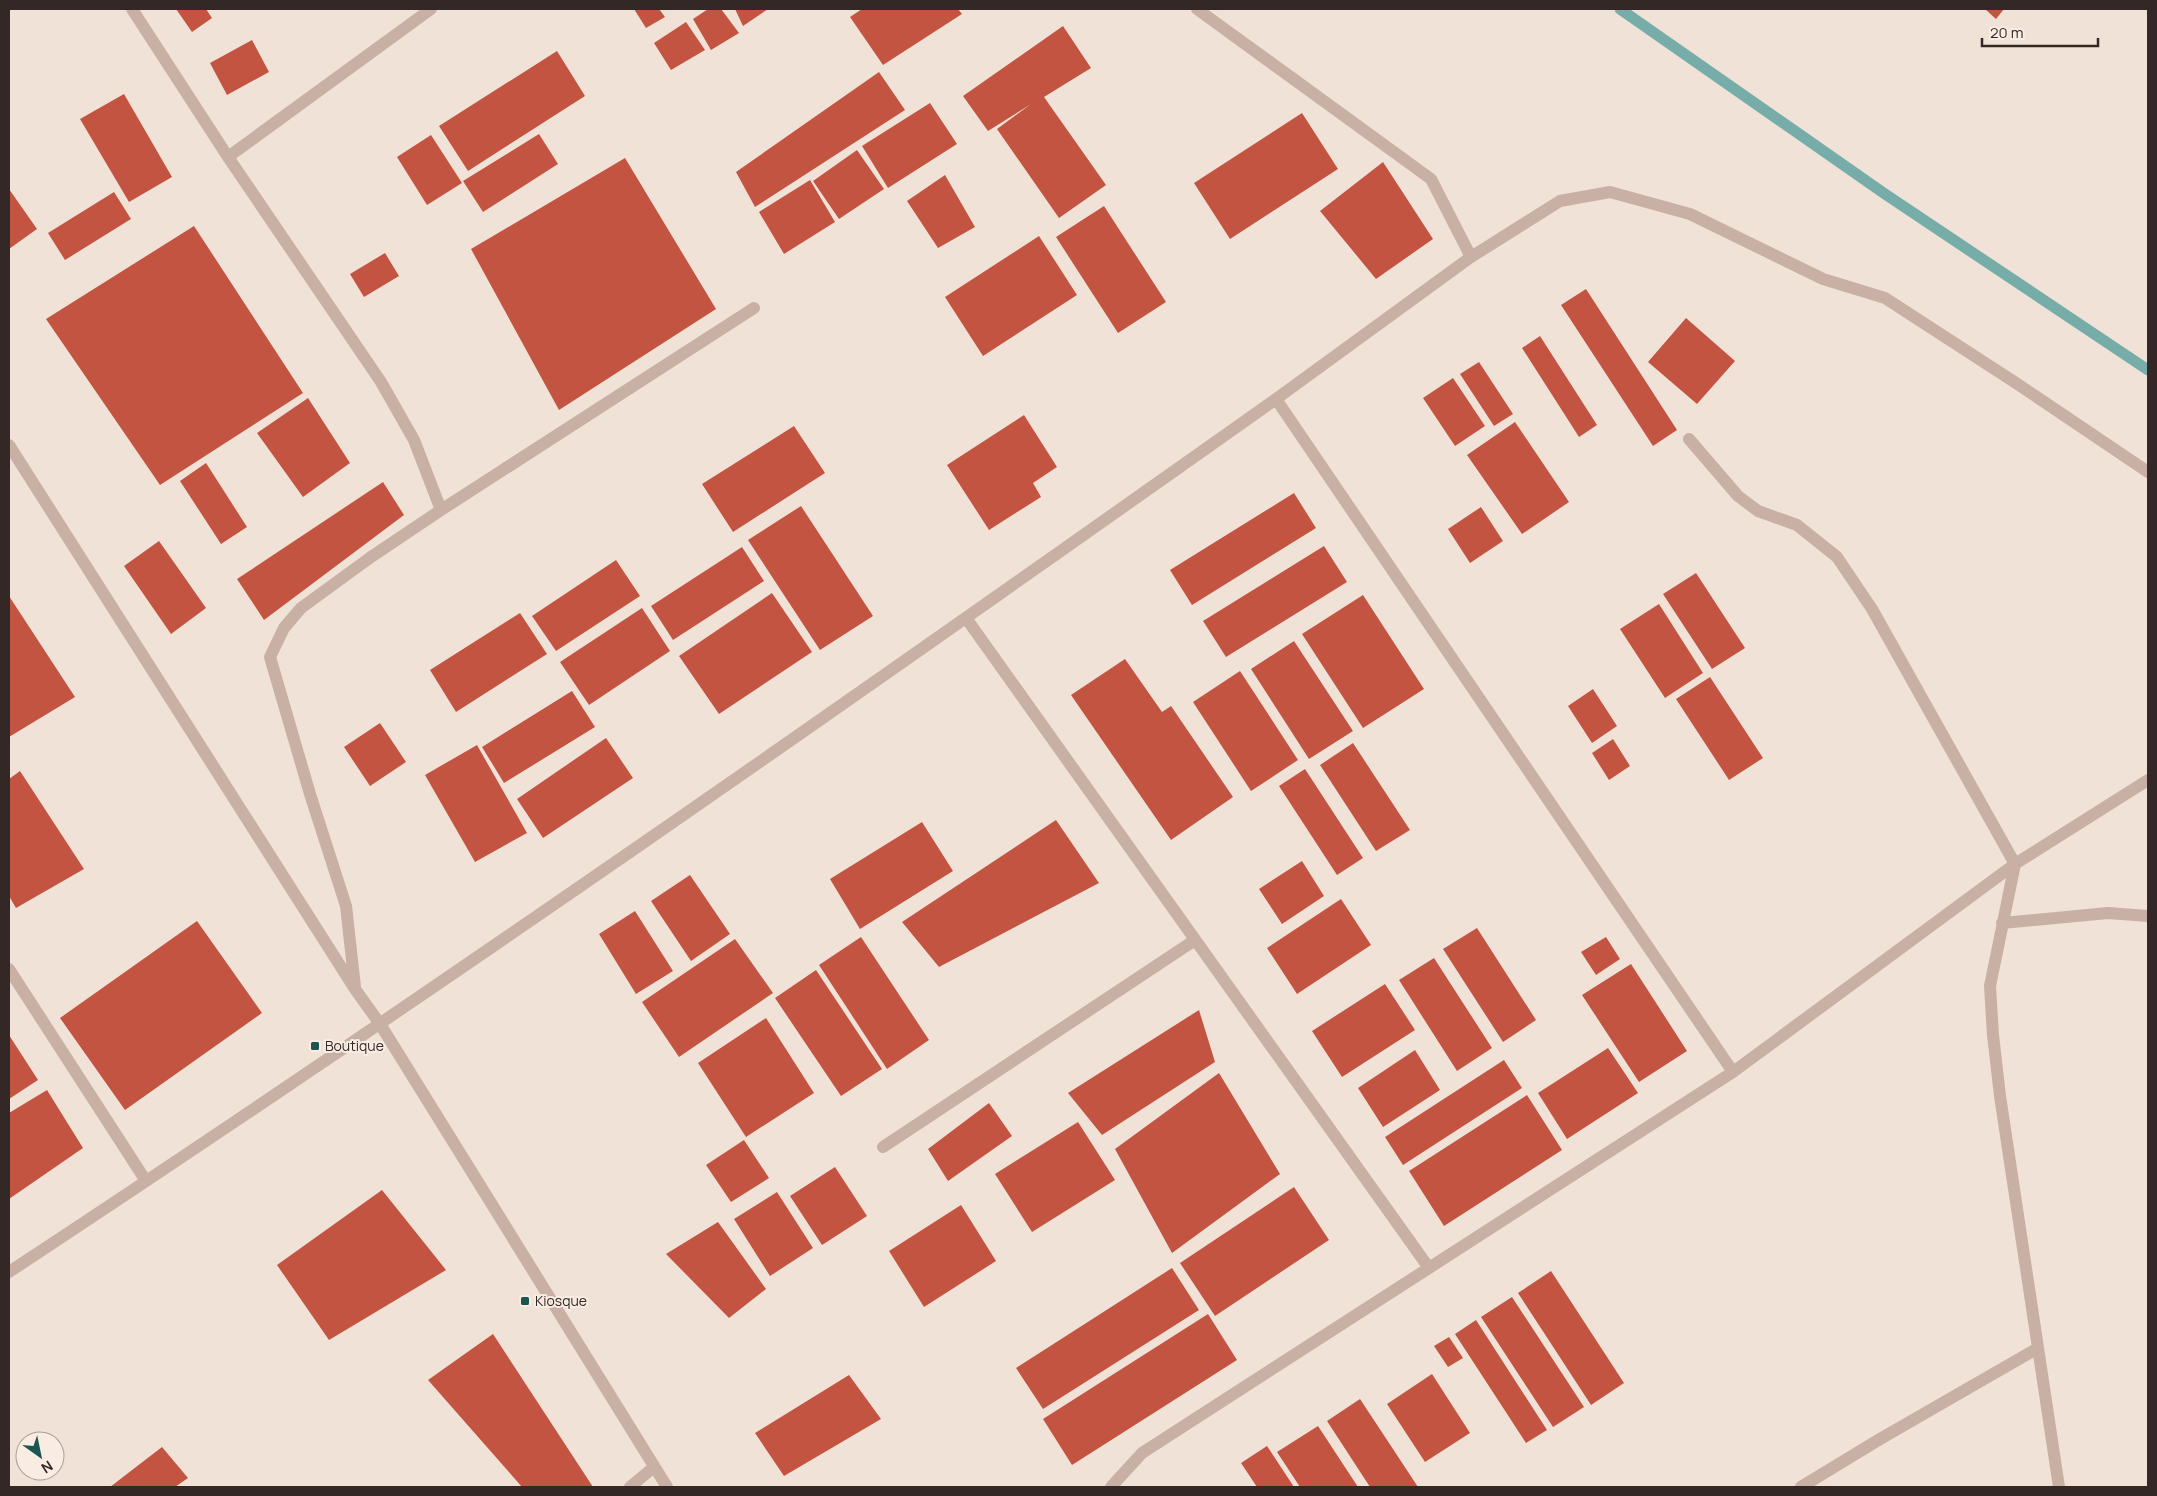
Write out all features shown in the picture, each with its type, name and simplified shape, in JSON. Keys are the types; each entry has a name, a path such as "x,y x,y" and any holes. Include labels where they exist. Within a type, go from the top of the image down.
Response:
{"street":[{"path":"132,9 228,157 381,382 414,440 441,510"},
{"path":"228,157 431,9"},
{"path":"1197,9 1431,179 1471,257"},
{"path":"9,1272 380,1024 966,618 1276,399 1471,257 1560,201 1610,192 1690,214 1823,279 1885,298 2148,472"},
{"path":"355,989 346,906 310,794 270,657 284,628 301,608 371,557 554,436 754,308"},
{"path":"1276,399 1733,1072"},
{"path":"1690,439 1738,496 1758,511 1797,524 1837,557 1872,609 2015,864 1990,986 1992,1035 2059,1487"},
{"path":"9,445 355,989 380,1024 667,1487"},
{"path":"966,618 1429,1268"},
{"path":"1112,1487 1142,1453 1733,1072 2015,864 2148,780"},
{"path":"2002,922 2108,913 2148,916"},
{"path":"883,1148 1195,940"},
{"path":"9,970 146,1181"},
{"path":"1801,1487 2038,1348"},
{"path":"630,1487 654,1467"}],"building":[{"path":"176,9 206,9 212,18 192,32"},
{"path":"634,9 659,9 665,17 646,28"},
{"path":"708,9 721,9 739,33 711,50 693,19"},
{"path":"735,9 768,9 743,26"},
{"path":"862,9 958,9 962,14 883,65 850,17"},
{"path":"1985,9 2004,9 1996,19"},
{"path":"686,22 705,50 671,70 654,43"},
{"path":"1063,26 1091,68 1044,97 1106,185 1059,218 997,129 1031,104 988,131 963,96"},
{"path":"252,40 269,72 227,95 210,63"},
{"path":"557,51 585,96 468,171 439,126"},
{"path":"879,72 905,110 755,207 736,172"},
{"path":"124,94 172,177 129,202 80,119"},
{"path":"930,103 957,144 888,188 862,146"},
{"path":"1302,113 1338,169 1230,239 1194,183"},
{"path":"539,134 558,164 483,212 463,181"},
{"path":"431,135 462,183 427,205 397,157"},
{"path":"857,150 884,189 839,219 813,181"},
{"path":"625,158 716,309 559,410 471,249"},
{"path":"1383,162 1433,239 1376,279 1320,211"},
{"path":"945,175 975,227 938,248 907,201"},
{"path":"810,180 835,222 784,254 759,212"},
{"path":"9,189 37,229 9,249"},
{"path":"114,192 131,219 65,260 48,233"},
{"path":"1104,206 1166,302 1118,333 1056,237"},
{"path":"194,226 303,393 160,485 46,319"},
{"path":"1039,236 1077,295 983,356 945,297"},
{"path":"385,253 399,276 364,297 350,274"},
{"path":"1586,289 1677,430 1653,446 1561,305"},
{"path":"1686,318 1735,361 1697,404 1648,362"},
{"path":"1540,336 1597,425 1579,437 1522,348"},
{"path":"1479,362 1513,414 1494,426 1460,374"},
{"path":"1453,378 1485,426 1455,446 1423,398"},
{"path":"308,398 350,463 303,497 257,433"},
{"path":"1024,415 1057,467 1033,483 1041,497 989,530 947,465"},
{"path":"1515,422 1569,502 1522,534 1467,455"},
{"path":"794,426 825,473 733,532 702,484"},
{"path":"206,463 247,527 221,544 180,481"},
{"path":"383,482 404,515 264,620 237,579"},
{"path":"1294,493 1316,528 1192,605 1170,570"},
{"path":"801,506 873,616 820,650 748,540"},
{"path":"1481,507 1503,541 1470,563 1448,529"},
{"path":"159,541 206,608 171,634 124,566"},
{"path":"1324,546 1347,582 1226,657 1203,621"},
{"path":"742,547 764,581 673,640 651,606"},
{"path":"616,560 640,596 556,651 532,616"},
{"path":"1696,573 1745,648 1712,669 1663,594"},
{"path":"772,593 812,652 719,714 679,656"},
{"path":"1363,595 1424,689 1363,728 1302,634"},
{"path":"9,596 75,697 9,737"},
{"path":"1659,604 1703,673 1665,698 1620,629"},
{"path":"642,608 670,651 589,705 560,662"},
{"path":"520,613 547,654 456,712 430,670"},
{"path":"1294,641 1353,731 1309,759 1251,669"},
{"path":"1125,659 1162,712 1171,706 1233,797 1171,840 1071,695"},
{"path":"1240,671 1298,760 1251,791 1193,702"},
{"path":"1710,677 1763,758 1729,780 1676,699"},
{"path":"1593,689 1617,726 1592,743 1568,706"},
{"path":"572,691 595,727 504,783 482,747"},
{"path":"380,723 406,762 370,786 344,747"},
{"path":"606,738 633,778 543,838 517,799"},
{"path":"1613,739 1630,766 1609,780 1592,753"},
{"path":"1353,743 1410,830 1376,851 1320,765"},
{"path":"477,745 527,833 475,862 425,775"},
{"path":"1305,769 1363,858 1337,875 1279,786"},
{"path":"20,771 84,869 16,908 9,896 9,779"},
{"path":"1056,820 1099,883 939,967 902,922"},
{"path":"922,822 953,871 860,929 830,879"},
{"path":"1302,861 1324,896 1282,924 1259,889"},
{"path":"690,875 730,934 691,961 651,901"},
{"path":"1341,899 1371,945 1297,994 1267,948"},
{"path":"635,911 673,971 636,994 599,934"},
{"path":"197,921 262,1013 125,1110 60,1018"},
{"path":"1477,928 1536,1020 1503,1042 1443,949"},
{"path":"861,937 929,1040 887,1069 819,965"},
{"path":"1606,937 1620,959 1596,975 1581,952"},
{"path":"735,939 773,993 679,1057 642,1002"},
{"path":"1434,958 1492,1048 1457,1071 1399,980"},
{"path":"1631,964 1687,1051 1639,1082 1582,995"},
{"path":"816,970 882,1069 841,1096 775,998"},
{"path":"1385,984 1415,1030 1342,1077 1312,1031"},
{"path":"1199,1010 1215,1062 1102,1135 1068,1093"},
{"path":"766,1018 814,1093 746,1137 698,1063"},
{"path":"9,1035 38,1080 9,1099"},
{"path":"1608,1048 1638,1093 1567,1139 1538,1093"},
{"path":"1415,1050 1440,1090 1383,1127 1358,1088"},
{"path":"1504,1060 1522,1088 1403,1165 1385,1137"},
{"path":"1219,1073 1280,1174 1172,1253 1115,1149"},
{"path":"47,1090 83,1148 9,1199 9,1113"},
{"path":"1527,1095 1562,1150 1444,1226 1409,1171"},
{"path":"989,1103 1012,1136 948,1181 928,1149"},
{"path":"1078,1122 1115,1180 1032,1232 995,1174"},
{"path":"744,1140 769,1178 731,1202 706,1165"},
{"path":"835,1167 867,1216 822,1245 790,1196"},
{"path":"1294,1187 1329,1240 1215,1316 1180,1263"},
{"path":"382,1190 446,1270 329,1340 277,1265"},
{"path":"777,1192 813,1248 770,1276 734,1219"},
{"path":"961,1205 996,1261 924,1307 889,1251"},
{"path":"718,1222 766,1289 729,1318 666,1254"},
{"path":"1172,1268 1199,1310 1043,1409 1016,1368"},
{"path":"1551,1271 1624,1383 1591,1405 1518,1293"},
{"path":"1512,1297 1584,1407 1553,1427 1481,1317"},
{"path":"1208,1314 1237,1360 1072,1465 1043,1419"},
{"path":"1476,1320 1547,1430 1526,1443 1455,1334"},
{"path":"493,1334 593,1487 522,1487 428,1380"},
{"path":"1449,1337 1463,1358 1448,1367 1434,1346"},
{"path":"1432,1374 1470,1433 1425,1462 1387,1404"},
{"path":"849,1375 881,1419 784,1476 755,1433"},
{"path":"1360,1399 1418,1487 1370,1487 1327,1421"},
{"path":"1318,1426 1358,1487 1300,1487 1277,1452"},
{"path":"1267,1446 1294,1487 1257,1487 1241,1463"},
{"path":"162,1447 188,1478 175,1487 110,1487"}],"waterway":[{"path":"1620,9 1885,194 2148,370"}],"place":[{"name":"Boutique","path":"315,1046"},
{"name":"Kiosque","path":"525,1301"}]}
